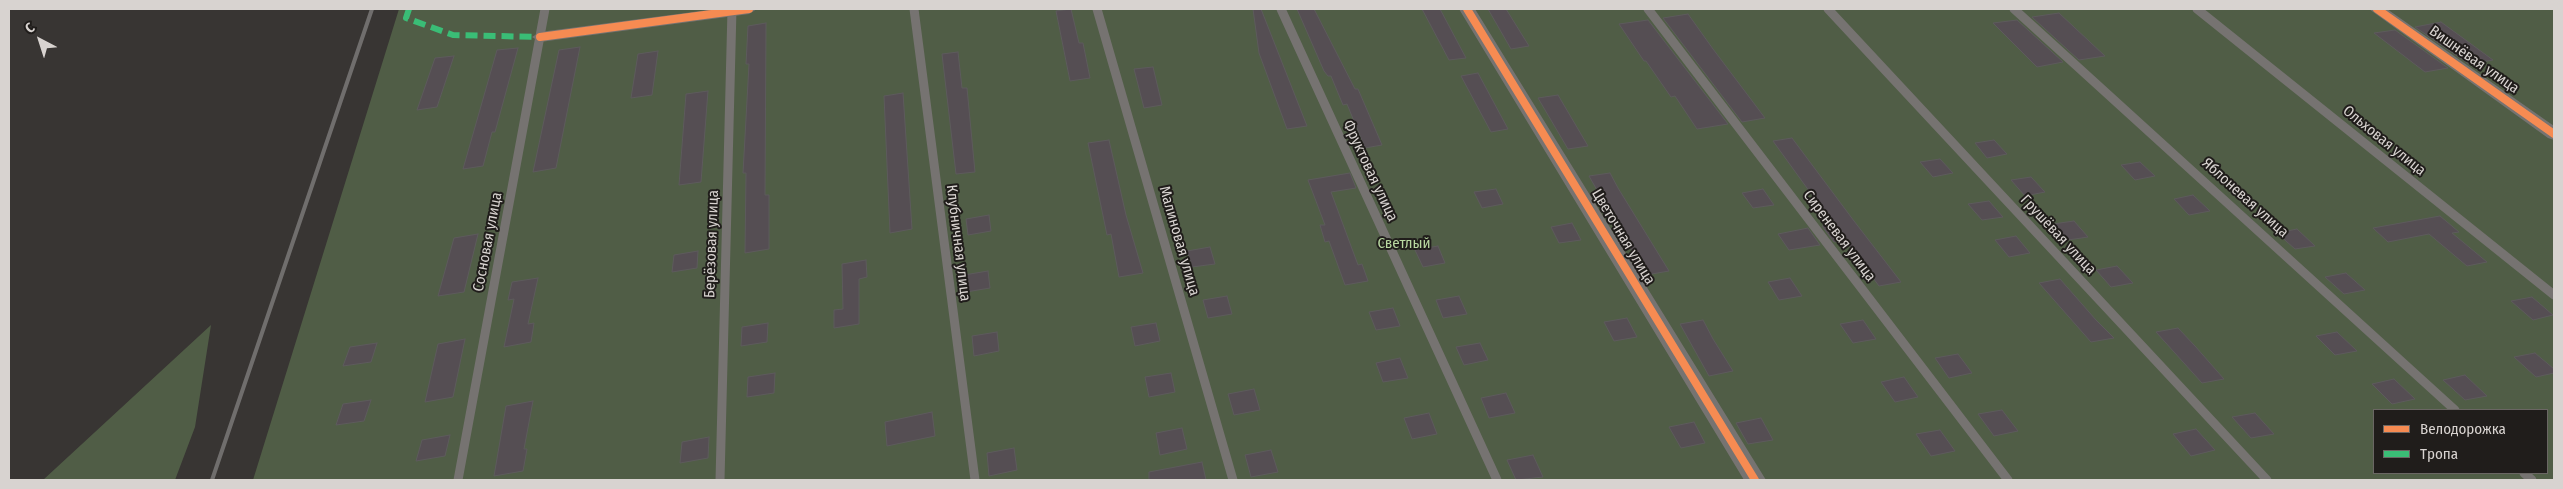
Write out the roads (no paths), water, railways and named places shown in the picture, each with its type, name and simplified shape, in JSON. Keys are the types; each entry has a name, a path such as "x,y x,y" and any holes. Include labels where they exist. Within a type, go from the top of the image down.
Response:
{"street":[{"path":"540,37 749,9"},
{"name":"Цветочная улица","path":"1467,9 1755,480"},
{"name":"Вишнёвая улица","path":"2377,9 2554,134"}],"lane":[{"name":"Сосновая улица","path":"458,480 545,9"},
{"name":"Клубничная улица","path":"914,9 975,480"},
{"name":"Малиновая улица","path":"1097,9 1233,480"},
{"name":"Фруктовая улица","path":"1281,9 1497,480"},
{"name":"Сиреневая улица","path":"1648,9 2008,480"},
{"name":"Грушёвая улица","path":"1828,9 2268,480"},
{"name":"Яблоневая улица","path":"2014,9 2454,409"},
{"name":"Ольховая улица","path":"2197,9 2554,295"},
{"name":"Берёзовая улица","path":"720,480 732,10"}],"railway":[{"path":"212,480 372,9"}],"park label":[{"name":"Светлый","path":"1404,244"}]}
